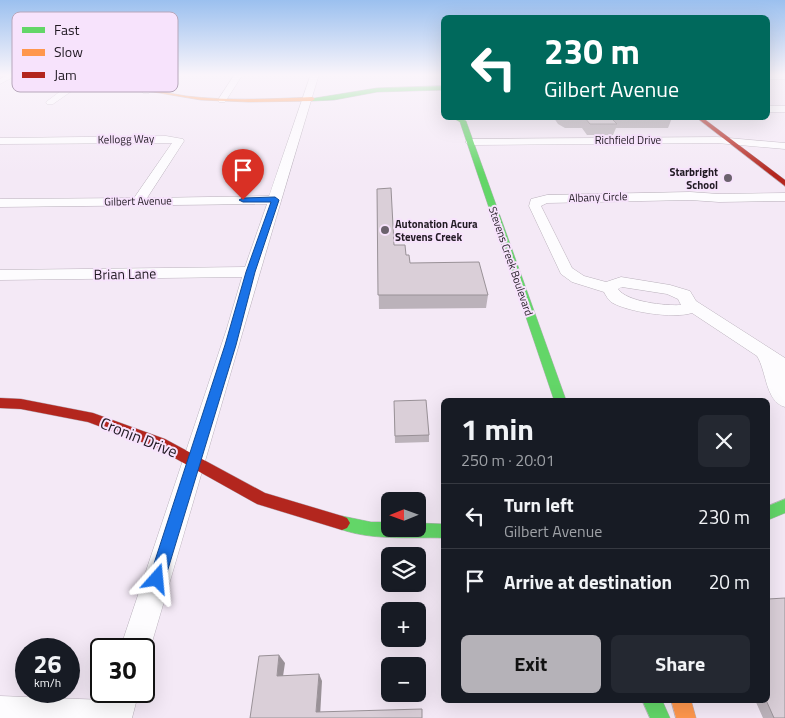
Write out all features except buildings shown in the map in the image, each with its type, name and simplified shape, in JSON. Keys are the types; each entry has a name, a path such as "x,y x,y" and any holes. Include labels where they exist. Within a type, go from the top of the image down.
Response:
{"street":[{"path":"138,638 195,460 251,272 305,108"},
{"path":"770,109 785,109"},
{"name":"Stevens Creek Boulevard","path":"463,120 559,398"},
{"path":"703,120 785,184"},
{"name":"Kellogg Way","path":"0,141 166,139 179,141 138,201"},
{"name":"Richfield Drive","path":"470,142 730,141 785,146"},
{"name":"Albany Circle","path":"785,197 624,196 547,199 536,202 535,206 566,271 578,279 610,289 615,297 621,300 680,312 690,308 690,304 763,352 782,376 779,391 785,399"},
{"name":"Gilbert Avenue","path":"0,203 275,200"},
{"name":"Brian Lane","path":"0,275 251,272"},
{"name":"Cronin Drive","path":"0,403 21,404 89,417 160,442 262,499 332,521 371,529 441,530"},
{"path":"770,512 785,506"},
{"path":"653,703 660,718"},
{"path":"682,703 686,718"},
{"path":"0,712 17,714 119,708"}],"traffic: fast":[{"path":"461,120 463,121 559,398"},
{"path":"770,512 785,506"},
{"path":"342,523 371,529 441,531"},
{"path":"653,703 660,718"}],"traffic: slow":[{"path":"682,703 686,718"}],"traffic: jam":[{"path":"703,120 785,184"},
{"path":"0,403 21,404 89,417 160,443 262,499 342,523"}],"place":[{"name":"Starbright School","path":"728,178"},
{"name":"Autonation Acura Stevens Creek","path":"385,230"}],"route":[{"path":"157,579 231,345 251,272 275,200 243,200"}]}
